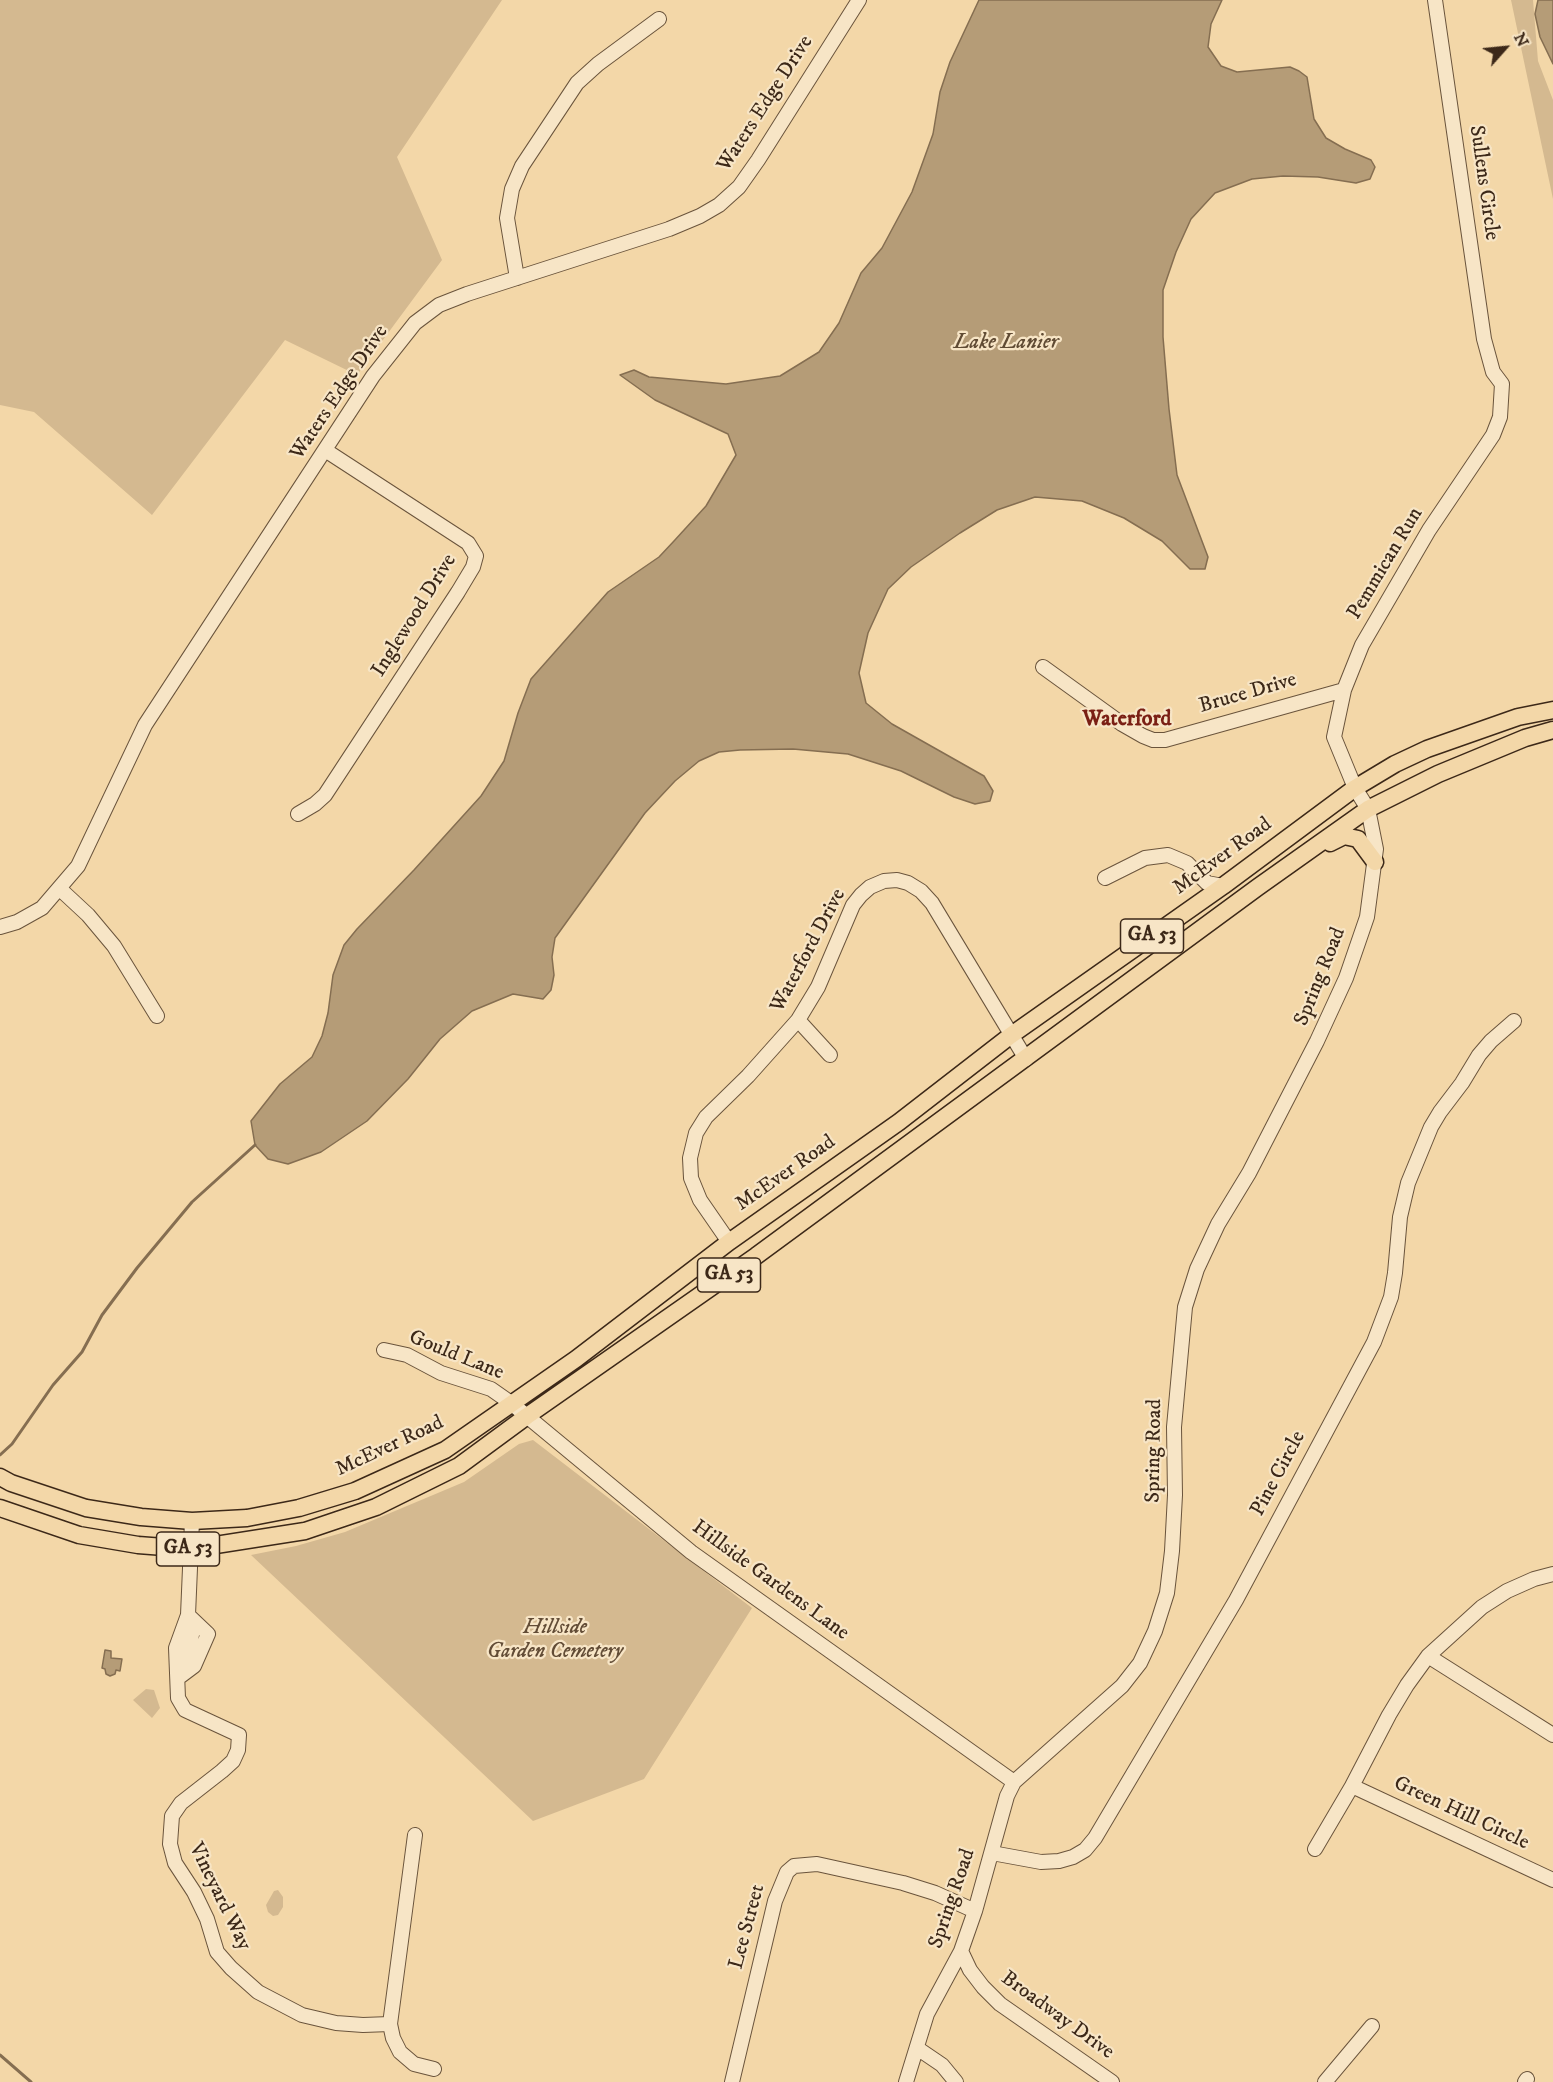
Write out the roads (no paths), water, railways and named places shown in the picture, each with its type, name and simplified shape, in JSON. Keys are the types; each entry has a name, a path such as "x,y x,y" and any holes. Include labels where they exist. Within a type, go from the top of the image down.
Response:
{"main road":[{"name":"McEver Road","path":"0,1477 11,1483 86,1508 141,1517 192,1521 247,1518 299,1508 355,1491 445,1450 576,1359 729,1242 900,1122 1010,1036 1355,788 1395,764 1437,745 1518,717 1553,710"},
{"name":"GA 53","path":"0,1508 79,1534 138,1545 190,1549 305,1531 376,1507 459,1466 756,1256 1258,887 1368,809 1438,774 1525,738 1553,730"},
{"path":"1258,887 1274,883 1328,844 1344,836 1358,839 1375,862"}],"street":[{"name":"Waters Edge Drive","path":"0,927 28,917 42,908 78,866 145,725 373,376 415,323 439,305 669,230 719,205 739,187 758,160 859,0"},
{"name":"Sullens Circle","path":"1435,0 1484,339 1493,372"},
{"path":"517,278 507,218 512,189 522,166 577,83 598,64 659,19"},
{"name":"Pemmican Run","path":"1355,788 1334,737 1344,690 1362,645 1430,530 1492,435 1500,417 1502,402 1502,384 1493,372"},
{"name":"Inglewood Drive","path":"298,814 325,795 458,592 473,567 476,556 468,543 325,450"},
{"name":"Bruce Drive","path":"1043,667 1122,724 1153,740 1165,740 1344,690"},
{"name":"Spring Road","path":"906,2082 927,2014 961,1951 975,1911 1007,1796 1014,1782 1122,1686 1140,1663 1155,1631 1167,1593 1172,1551 1175,1495 1174,1425 1185,1307 1197,1269 1218,1224 1254,1162 1317,1041 1346,978 1367,917 1376,849 1368,809 1355,788"},
{"path":"1105,878 1145,858 1168,855 1187,863 1207,883 1223,885"},
{"name":"Waterford Drive","path":"729,1242 700,1200 691,1178 690,1158 696,1133 706,1117 748,1076 798,1020 818,987 853,905 870,887 884,881 897,880 908,883 921,891 932,903 1010,1036 1026,1059"},
{"path":"60,889 88,915 114,946 157,1016"},
{"path":"798,1020 830,1055"},
{"name":"Pine Circle","path":"992,1853 1041,1862 1059,1861 1085,1850 1095,1838 1236,1599 1374,1342 1391,1298 1400,1217 1408,1183 1431,1127 1479,1055 1514,1021"},
{"name":"Gould Lane","path":"384,1350 407,1355 441,1373 491,1389 510,1403"},
{"name":"Hillside Gardens Lane","path":"510,1403 691,1552 1014,1782"},
{"path":"178,1678 187,1656 191,1618 192,1521"},
{"path":"1315,1848 1352,1786 1389,1715 1428,1656 1482,1607 1525,1583 1553,1574"},
{"path":"178,1678 194,1666 208,1634 191,1618"},
{"path":"1428,1656 1553,1735"},
{"name":"Vineyard Way","path":"178,1678 178,1698 185,1710 239,1735 238,1750 233,1761 181,1803 172,1816 170,1844 175,1863 194,1892 207,1919 217,1952 258,1992 302,2014 336,2023 390,2024"},
{"name":"Green Hill Circle","path":"1352,1786 1553,1881"},
{"path":"415,1835 390,2024 393,2038 400,2052 414,2064 434,2069"},
{"name":"Lee Street","path":"732,2082 775,1901 787,1872 794,1866 818,1864 903,1883 935,1893 975,1911"},
{"name":"Broadway Drive","path":"961,1951 970,1970 1000,2004 1112,2082"},
{"path":"1325,2082 1372,2025"},
{"path":"916,2049 942,2065 956,2082"}],"water":[{"name":"Lake Lanier","path":"979,0 1222,0 1211,24 1208,47 1221,66 1237,72 1290,67 1299,71 1307,77 1314,119 1326,138 1371,160 1375,167 1370,179 1356,183 1318,177 1283,176 1252,179 1215,193 1191,219 1176,252 1163,290 1163,337 1169,409 1177,475 1208,557 1205,569 1190,569 1162,541 1124,518 1082,501 1035,497 997,510 960,533 911,567 888,589 868,633 859,673 866,703 892,724 984,776 993,791 990,801 975,804 954,797 901,771 848,754 793,749 740,750 719,752 699,761 675,781 645,813 555,938 552,957 554,975 551,990 543,999 513,994 472,1011 440,1039 408,1079 367,1121 321,1152 288,1164 268,1159 255,1145 251,1121 280,1084 312,1057 322,1036 328,1013 333,975 344,945 481,796 504,761 531,679 608,592 659,557 674,541 706,506 736,455 728,434 655,400 620,375 634,370 649,377 726,384 780,376 819,352 839,323 861,273 882,248 912,192 933,134 940,92 950,62"},
{"path":"1538,0 1553,0 1553,64 1540,37 1535,14"},
{"path":"105,1650 111,1651 111,1658 122,1659 120,1671 116,1670 115,1674 110,1676 102,1668"}],"waterway":[{"path":"0,1455 12,1444 53,1385 82,1352 102,1315 137,1268 192,1202 255,1145"},
{"path":"0,2055 31,2082"}],"district":[{"name":"Waterford","path":"1127,720"}],"park label":[{"name":"Hillside Garden Cemetery","path":"555,1641"}]}
